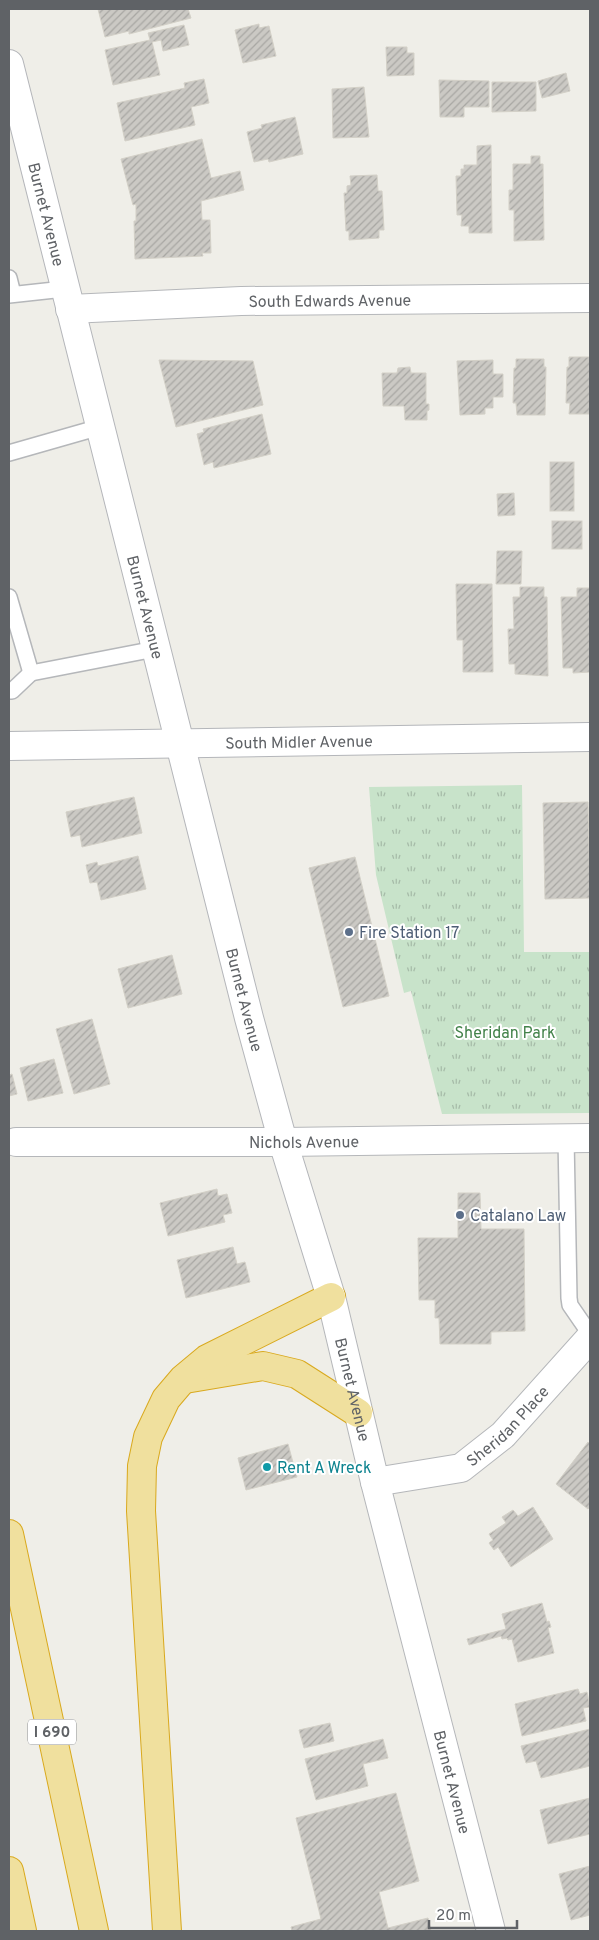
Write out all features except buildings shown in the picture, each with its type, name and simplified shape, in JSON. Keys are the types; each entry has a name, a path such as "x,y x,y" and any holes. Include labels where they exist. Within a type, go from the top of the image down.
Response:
{"highway":[{"path":"167,1931 141,1511 142,1466 148,1437 166,1399 183,1379 206,1359 331,1297"},
{"path":"183,1379 263,1366 297,1374 358,1413"},
{"name":"I 690","path":"9,1534 94,1931"},
{"path":"9,1871 22,1931"}],"street":[{"name":"Burnet Avenue","path":"9,64 249,1018 283,1142 331,1297 375,1482 491,1931"},
{"name":"South Edwards Avenue","path":"67,299 241,301 590,298"},
{"name":"South Midler Avenue","path":"9,746 590,737"},
{"name":"Nichols Avenue","path":"16,1142 283,1142 578,1138"},
{"name":"Sheridan Place","path":"375,1482 461,1468 503,1435 590,1336"}],"lane":[{"path":"9,278 11,295 67,299"},
{"path":"9,453 100,427"},
{"path":"9,597 31,672"},
{"path":"9,691 12,691 31,672 155,649"},
{"path":"578,1138 569,1298 570,1305 590,1336"}],"green space":[{"name":"Sheridan Park","path":"522,785 524,952 590,952 590,1113 442,1114 411,991 404,993 376,875 369,787"}],"place":[{"name":"Fire Station 17","path":"349,932"},
{"name":"Catalano Law","path":"460,1215"},
{"name":"Rent A Wreck","path":"267,1467"}]}
